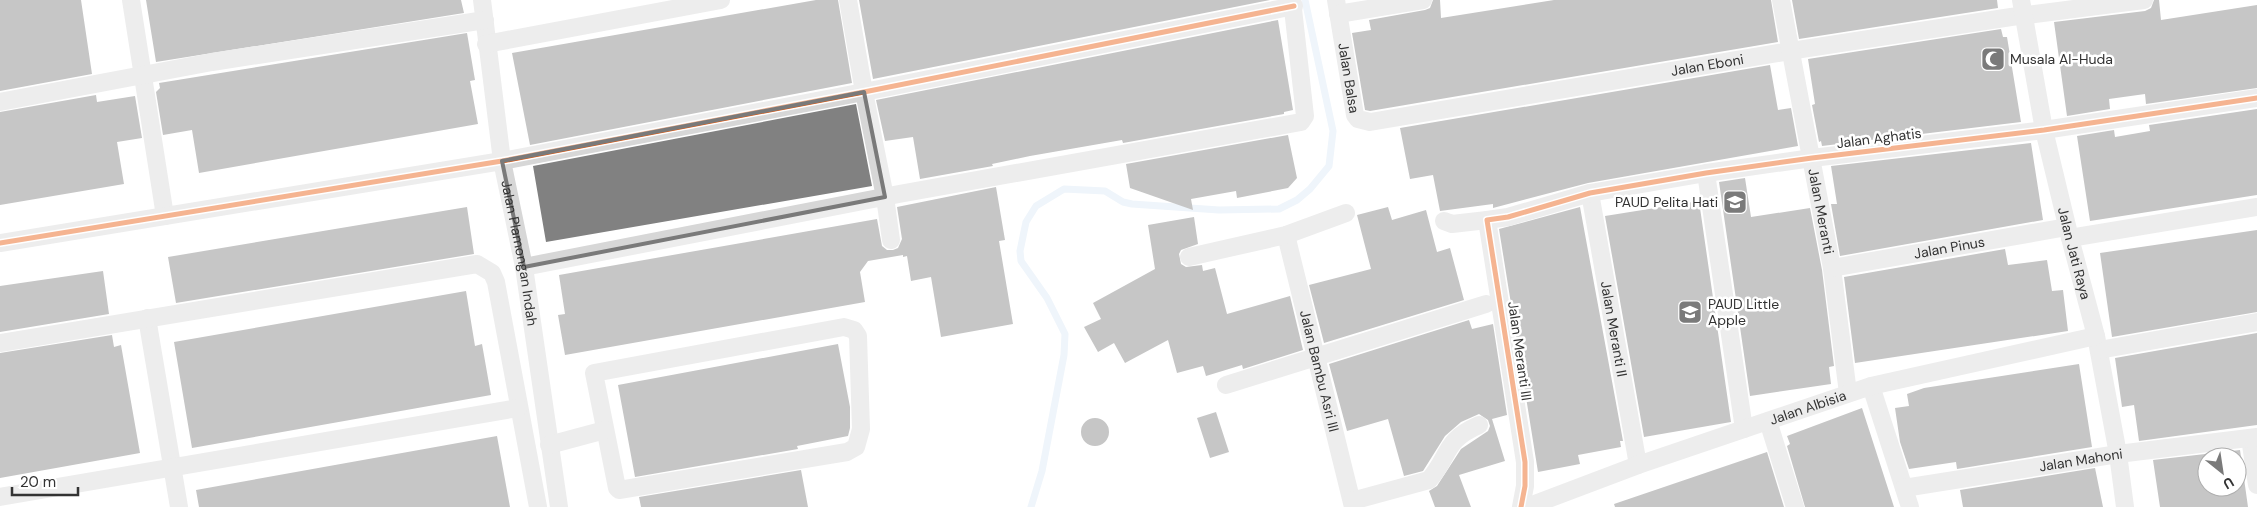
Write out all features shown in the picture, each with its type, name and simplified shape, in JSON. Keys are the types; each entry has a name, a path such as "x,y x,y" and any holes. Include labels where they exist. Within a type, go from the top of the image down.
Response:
{"street":[{"path":"131,0 164,216"},
{"name":"Jalan Plamongan Indah","path":"482,0 502,161 524,267 559,507"},
{"path":"486,44 721,0"},
{"path":"848,0 885,197 891,240"},
{"path":"1337,7 1422,0"},
{"name":"Jalan Meranti","path":"1781,0 1832,268 1848,393"},
{"name":"Jalan Eboni","path":"1392,117 1790,50 2022,8 2144,0"},
{"path":"0,243 502,161 864,92 1293,3 1305,116 1300,122 885,197 524,267"},
{"name":"Jalan Balsa","path":"1337,7 1355,114 1358,119 1370,122 1392,117"},
{"name":"Jalan Jati Raya","path":"2022,8 2044,130 2097,343 2118,454 2125,507"},
{"path":"0,102 212,62 485,20"},
{"name":"Jalan Aghatis","path":"1487,220 1590,193 1706,174 1812,158 2044,130 2257,98"},
{"path":"1706,174 1744,429"},
{"name":"Jalan Meranti II","path":"1590,193 1638,465"},
{"name":"Jalan Pinus","path":"1832,268 2068,232 2257,207"},
{"path":"1189,257 1286,235 1346,213"},
{"path":"1444,221 1452,224 1487,220"},
{"name":"Jalan Meranti III","path":"1487,220 1525,462 1525,486 1521,507"},
{"name":"Jalan Bambu Asri III","path":"1286,235 1352,504"},
{"path":"0,343 477,264 492,273 496,282 538,507"},
{"path":"1226,385 1486,304"},
{"path":"147,318 179,507"},
{"name":"Jalan Albisia","path":"1527,507 1638,465 1871,386 2097,343 2257,322"},
{"path":"844,327 854,330 858,336 861,429 856,447 846,452 619,490 615,485 605,430 594,372 844,327"},
{"path":"1871,386 1910,507"},
{"path":"0,497 172,469 518,408"},
{"path":"1768,421 1795,507"},
{"path":"1352,504 1429,480 1437,470 1448,447 1460,434 1479,424"},
{"path":"549,445 605,430"},
{"path":"2253,437 2257,484"},
{"name":"Jalan Mahoni","path":"1904,488 2118,454 2253,437"}],"highlighted area":[{"path":"864,92 885,197 524,267 502,161"}],"building":[{"path":"0,0 81,0 92,74 0,91"},
{"path":"146,0 461,0 464,13 156,62"},
{"path":"816,0 838,0 852,83 530,145 512,53"},
{"path":"859,0 1270,0 873,79"},
{"path":"1433,0 1440,0 1441,18 1554,0 1771,0 1778,42 1370,111 1365,110 1352,33 1371,30 1369,20 1430,8"},
{"path":"1792,0 1997,0 1998,8 1799,39"},
{"path":"2154,0 2159,0 2161,20 2257,5 2257,88 2146,104 2145,94 2109,99 2110,109 2067,116 2054,22 2145,11 2151,8"},
{"path":"1278,20 1293,110 1284,112 1284,114 1123,143 1122,140 1030,156 992,164 993,166 920,179 913,137 885,141 876,100"},
{"path":"2001,29 2003,37 2007,37 2021,122 1822,146 1821,141 1819,142 1812,105 1815,104 1808,59"},
{"path":"467,33 475,80 470,81 478,124 199,173 192,130 163,135 156,92 160,88 159,83"},
{"path":"1770,65 1778,110 1791,108 1798,146 1588,183 1493,208 1493,204 1440,211 1433,175 1410,179 1400,128"},
{"path":"96,95 97,102 135,96 142,138 117,142 124,184 0,205 0,112"},
{"path":"856,104 872,186 546,242 533,166"},
{"path":"2257,109 2257,195 2090,221 2077,136 2114,130 2115,137 2150,131 2149,125"},
{"path":"1288,135 1297,178 1288,188 1237,198 1236,191 1191,199 1193,210 1130,188 1126,164"},
{"path":"2031,143 2043,220 1840,256 1831,204 1837,204 1831,166"},
{"path":"1745,178 1751,217 1810,208 1822,270 1834,366 1829,367 1831,384 1750,396 1719,182"},
{"path":"996,187 1005,240 999,241 1013,324 941,337 931,277 911,281 907,256 903,257 903,255 868,261 860,272 865,302 565,355 558,315 565,314 559,275 877,219 882,246 887,250 893,250 898,248 902,239 897,207"},
{"path":"1699,201 1731,422 1644,437 1605,216"},
{"path":"467,207 474,254 176,303 168,257"},
{"path":"1388,207 1392,220 1426,210 1437,252 1450,248 1464,300 1324,343 1309,285 1371,269 1357,215"},
{"path":"1580,207 1623,441 1620,441 1621,447 1578,455 1580,464 1538,472 1499,229"},
{"path":"1194,217 1198,244 1181,250 1179,254 1181,264 1186,267 1202,265 1203,271 1215,268 1227,314 1290,296 1303,350 1243,369 1242,365 1206,376 1203,366 1177,373 1168,340 1125,363 1114,343 1098,352 1084,327 1101,319 1093,303 1155,269 1148,225"},
{"path":"2257,230 2257,312 2112,337 2100,253"},
{"path":"2005,249 2008,265 2047,260 2052,291 2063,290 2068,331 1855,363 1844,277"},
{"path":"103,271 109,314 0,332 0,286"},
{"path":"466,291 475,346 482,344 491,395 192,448 174,342"},
{"path":"1469,320 1472,329 1493,324 1507,415 1492,419 1505,461 1459,475 1471,507 1435,507 1429,491 1437,486 1461,449 1488,431 1490,426 1488,420 1479,414 1461,422 1445,436 1423,471 1404,476 1388,419 1347,431 1329,364"},
{"path":"2257,333 2257,425 2139,441 2134,405 2122,407 2115,358"},
{"path":"112,335 114,347 121,345 140,453 0,478 0,353"},
{"path":"838,344 850,407 848,436 797,446 798,449 635,477 618,385"},
{"path":"2079,364 2092,447 1957,469 1956,462 1909,469 1900,442 1895,408 1909,406 1907,394 1924,388"},
{"path":"1862,408 1894,507 1805,507 1787,446 1790,444 1787,436"},
{"path":"1216,412 1229,452 1210,458 1197,418"},
{"path":"1095,418 1105,422 1109,432 1105,442 1095,446 1085,442 1081,432 1085,422"},
{"path":"497,436 510,507 199,507 196,490"},
{"path":"1767,452 1784,507 1615,507 1614,504"},
{"path":"2197,455 2197,497 2247,497 2248,507 2160,507 2153,460"},
{"path":"2095,468 2103,507 1963,507 1960,490"},
{"path":"801,470 808,507 641,507 639,497"}],"waterway":[{"path":"1031,507 1042,471 1064,355 1065,334 1047,298 1021,261 1020,251 1026,222 1036,206 1064,189 1105,191 1123,202 1132,204 1219,210 1279,209 1297,200 1310,189 1329,166 1333,131 1305,0"}],"cycle path":[{"path":"0,243 502,161 869,91 1294,6"},
{"path":"1521,507 1525,486 1525,462 1487,220 1508,217 1590,193 1706,173 1812,158 2044,130 2257,98"}],"place":[{"name":"Musala Al-Huda","path":"1993,59"},
{"name":"PAUD Pelita Hati","path":"1735,202"},
{"name":"PAUD Little Apple","path":"1690,312"}]}
